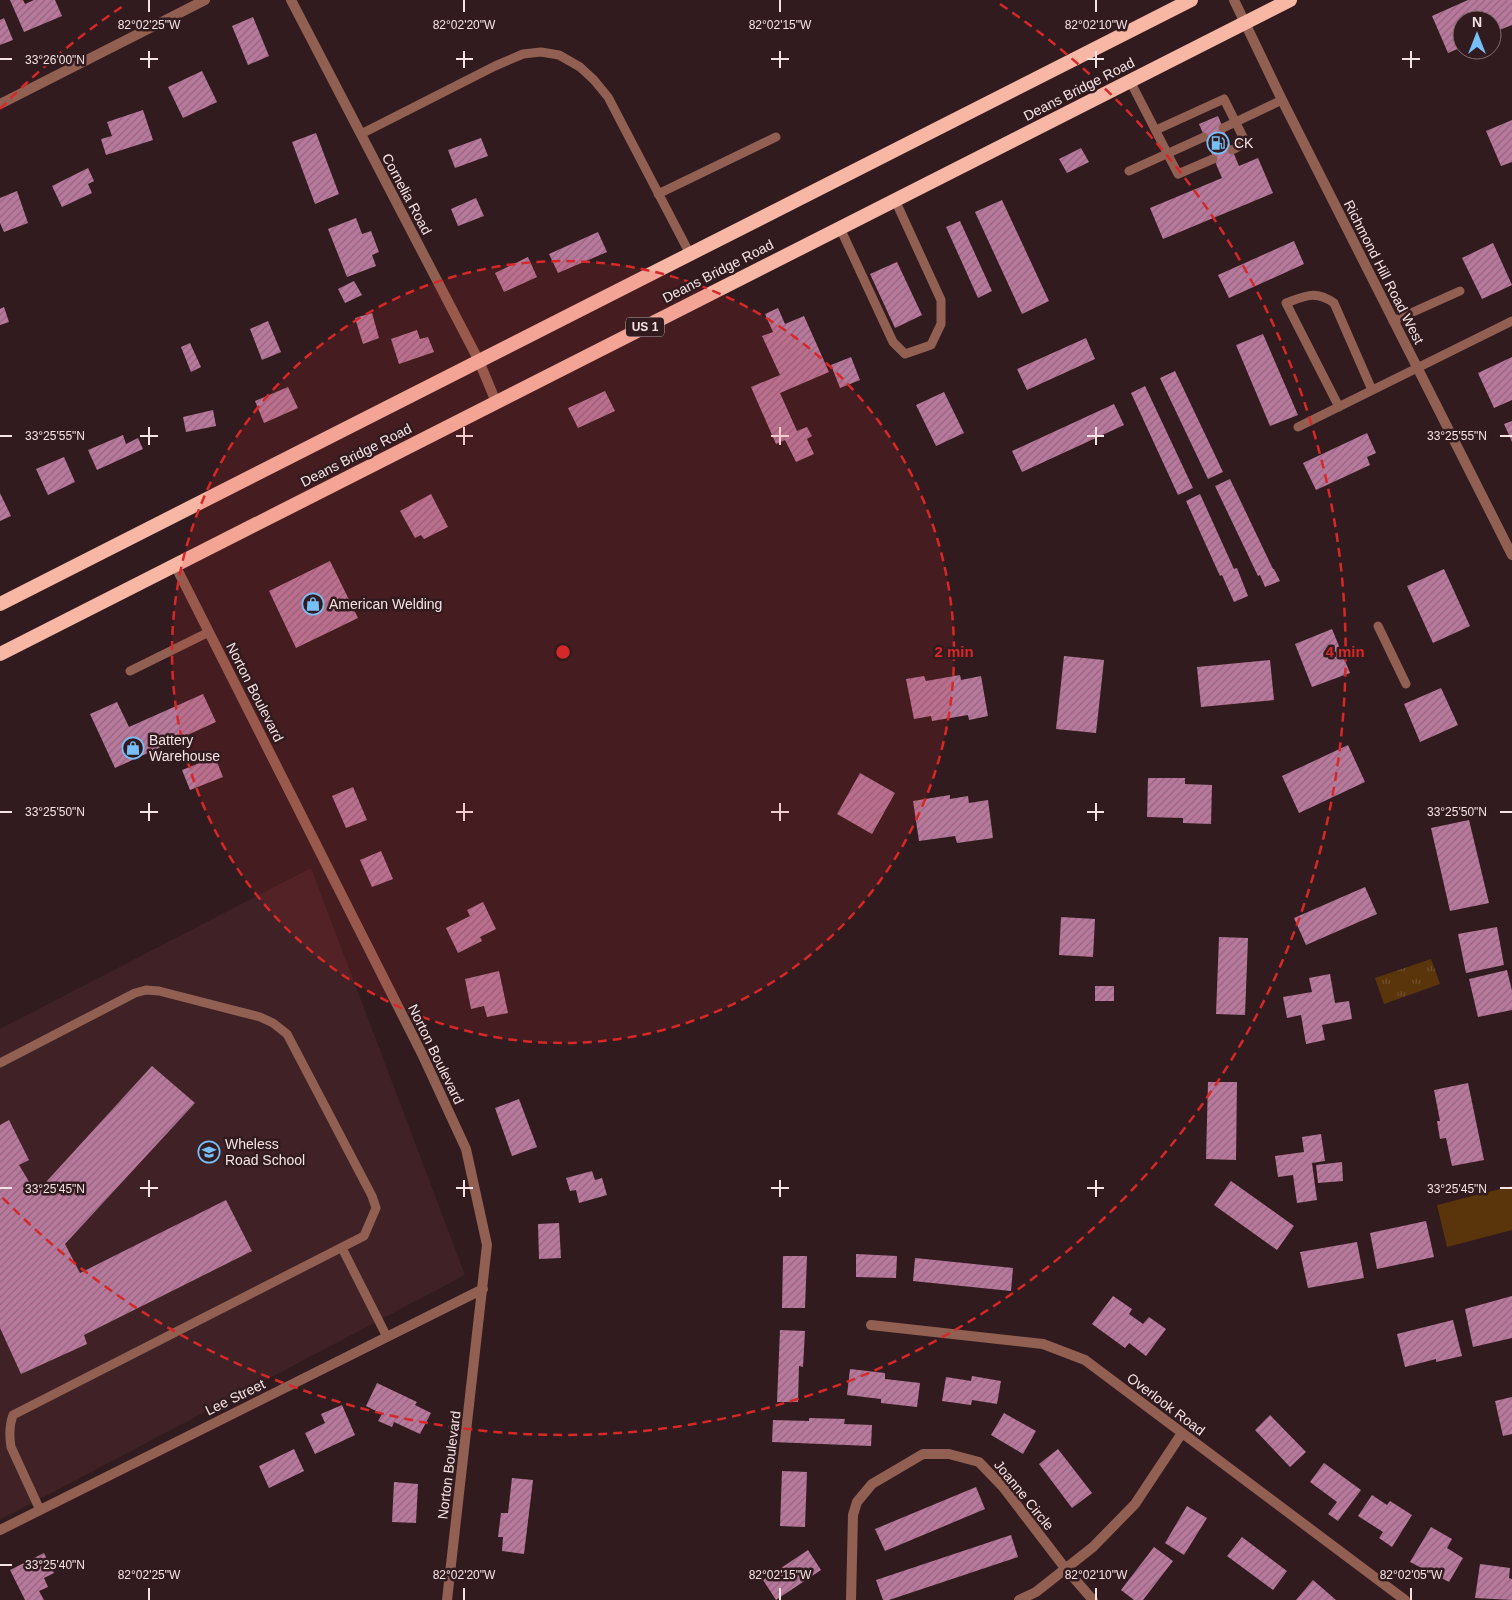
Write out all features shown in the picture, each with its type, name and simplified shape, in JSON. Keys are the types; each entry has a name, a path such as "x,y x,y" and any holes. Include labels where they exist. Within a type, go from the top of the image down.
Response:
{"highway":[{"name":"Deans Bridge Road","path":"0,604 1191,0"},
{"name":"Deans Bridge Road","path":"0,654 1290,0"}],"street":[{"path":"0,104 205,0"},
{"name":"Cornelia Road","path":"291,0 479,361 496,402"},
{"name":"Richmond Hill Road West","path":"1234,0 1282,100 1512,556"},
{"name":"Norton Boulevard","path":"175,565 422,1054 466,1149 487,1245 447,1600"},
{"name":"Lee Street","path":"0,1530 483,1289"},
{"name":"Overlook Road","path":"871,1325 1043,1344 1085,1360 1405,1600"},
{"path":"1019,1600 1036,1592 1093,1547 1135,1504 1182,1433"},
{"name":"Joanne Circle","path":"851,1600 853,1515 857,1502 872,1484 923,1454 949,1454 979,1462 1003,1487 1065,1568 1093,1600"}],"lane":[{"path":"361,134 495,66 523,54 541,52 559,55 580,67 608,97 690,254"},
{"path":"1130,81 1178,174 1213,159"},
{"path":"1156,130 1224,99 1246,143 1232,150"},
{"path":"1223,128 1282,100"},
{"path":"658,194 776,136"},
{"path":"1129,171 1204,137"},
{"path":"840,228 893,342 905,354 931,345 941,324 941,300 895,200"},
{"path":"1393,321 1460,291"},
{"path":"1339,407 1286,303 1310,294 1324,296 1334,303 1372,390"},
{"path":"1298,427 1512,321"},
{"path":"1378,626 1406,684"},
{"path":"130,670 209,632"},
{"path":"0,1062 135,993 146,990 159,991 260,1017 273,1023 287,1034 372,1196 376,1208 364,1236 14,1415 9,1430 11,1447 40,1510"},
{"path":"342,1248 387,1337"}],"shaded area":[{"name":"Wheless Road School","path":"311,868 465,1275 0,1520 0,1029"}],"green space":[{"path":"1431,959 1440,984 1384,1004 1375,978"},
{"path":"1512,1186 1512,1230 1447,1247 1437,1205"}],"building":[{"path":"10,0 23,0 25,4 34,0 55,0 62,16 24,32"},
{"path":"1468,0 1512,0 1512,25 1502,29 1502,10 1452,10 1452,51 1448,53 1432,16"},
{"path":"253,17 269,56 248,65 232,26"},
{"path":"4,18 13,40 0,45 0,20"},
{"path":"202,71 217,102 183,118 168,87"},
{"path":"143,110 153,140 106,155 101,139 112,136 107,122"},
{"path":"1218,116 1239,166 1258,158 1273,193 1163,239 1150,208 1222,178 1199,124"},
{"path":"1512,120 1512,162 1501,166 1486,131"},
{"path":"316,133 339,194 315,204 292,142"},
{"path":"481,138 488,156 455,168 448,150"},
{"path":"1081,148 1089,162 1067,173 1059,159"},
{"path":"88,168 94,181 88,184 92,193 62,207 52,186"},
{"path":"17,191 28,223 4,232 0,223 0,198"},
{"path":"476,198 484,216 458,226 451,209"},
{"path":"1002,200 1049,301 1022,314 975,212"},
{"path":"356,218 362,234 371,231 379,252 372,255 376,266 347,277 328,229"},
{"path":"960,221 992,291 978,298 946,227"},
{"path":"598,232 607,252 558,273 549,254"},
{"path":"1294,241 1304,264 1229,298 1218,275"},
{"path":"1493,243 1512,285 1482,299 1462,258"},
{"path":"528,257 537,277 504,292 495,273"},
{"path":"897,262 922,315 895,328 870,274"},
{"path":"354,281 362,295 345,303 338,289"},
{"path":"4,307 9,322 0,325 0,309"},
{"path":"778,308 785,324 804,316 829,372 780,393 797,431 807,427 812,436 807,439 814,454 796,462 785,440 776,444 751,387 780,375 762,336 773,332 765,314"},
{"path":"372,313 379,338 363,344 355,318"},
{"path":"268,321 281,352 262,360 250,329"},
{"path":"417,330 420,339 428,337 434,352 399,364 391,339"},
{"path":"1263,334 1298,415 1270,426 1236,345"},
{"path":"1086,338 1095,359 1027,390 1017,369"},
{"path":"190,343 201,367 191,372 181,347"},
{"path":"851,357 860,380 840,388 831,365"},
{"path":"1512,357 1512,400 1494,408 1478,373"},
{"path":"1175,371 1223,472 1208,479 1160,378"},
{"path":"1145,386 1193,488 1178,495 1131,393"},
{"path":"288,387 298,408 264,423 255,401"},
{"path":"605,391 615,411 578,428 568,408"},
{"path":"944,392 964,433 936,446 916,405"},
{"path":"1114,404 1124,425 1022,472 1012,451"},
{"path":"213,410 216,426 186,432 183,417"},
{"path":"1512,421 1512,442 1504,424"},
{"path":"1367,433 1376,453 1367,457 1370,465 1316,490 1303,463"},
{"path":"123,435 126,444 138,438 143,449 97,470 88,450"},
{"path":"64,457 75,482 48,495 36,469"},
{"path":"1230,479 1280,581 1265,587 1260,575 1258,576 1215,486"},
{"path":"0,493 11,516 0,521"},
{"path":"431,494 448,527 424,539 421,535 415,538 400,511"},
{"path":"1200,494 1234,569 1237,568 1248,596 1234,602 1186,501"},
{"name":"American Welding","path":"330,561 358,618 296,648 269,591"},
{"path":"1444,569 1470,626 1433,643 1407,586"},
{"path":"1332,629 1350,673 1312,687 1295,644"},
{"path":"1064,656 1104,660 1096,733 1056,729"},
{"path":"1270,660 1274,700 1201,707 1197,667"},
{"path":"960,675 961,680 981,676 988,716 969,720 968,715 932,721 931,716 914,719 906,679 924,676 926,681"},
{"path":"1441,688 1458,725 1420,742 1404,704"},
{"name":"Battery Warehouse","path":"203,694 216,722 115,768 90,714 117,702 129,727"},
{"path":"1348,745 1365,782 1299,813 1282,776"},
{"path":"215,757 223,777 190,790 182,770"},
{"path":"860,773 895,793 872,834 837,814"},
{"path":"1148,778 1185,778 1185,784 1212,785 1211,824 1183,823 1183,818 1147,817"},
{"path":"353,787 367,820 346,828 332,796"},
{"path":"950,795 950,799 968,796 969,803 988,800 993,838 957,843 955,836 919,841 913,801"},
{"path":"1469,820 1489,903 1450,911 1431,828"},
{"path":"381,851 393,879 372,887 360,860"},
{"path":"1365,887 1377,914 1306,945 1294,918"},
{"path":"483,902 496,929 480,937 482,941 458,953 446,928 470,916 467,910"},
{"path":"1061,917 1095,919 1093,957 1059,955"},
{"path":"1497,927 1504,965 1466,973 1458,934"},
{"path":"1219,937 1248,938 1245,1015 1216,1014"},
{"path":"1507,970 1512,991 1512,1010 1478,1017 1469,979"},
{"path":"499,971 508,1013 487,1017 484,1006 471,1009 465,979"},
{"path":"1330,974 1335,1003 1349,1001 1352,1019 1322,1025 1325,1040 1306,1044 1301,1015 1287,1018 1283,997 1312,992 1309,978"},
{"path":"1095,986 1114,986 1114,1001 1095,1001"},
{"path":"152,1066 195,1103 65,1244 80,1273 226,1200 252,1251 84,1335 87,1344 21,1374 0,1328 0,1125 9,1120 29,1160 19,1165 36,1193"},
{"path":"1208,1082 1237,1082 1236,1160 1206,1159"},
{"path":"1468,1083 1484,1160 1452,1166 1446,1138 1440,1139 1437,1121 1440,1121 1434,1090"},
{"path":"519,1099 537,1147 512,1156 495,1108"},
{"path":"1321,1134 1325,1161 1312,1163 1317,1200 1297,1203 1293,1175 1278,1177 1275,1156 1304,1152 1302,1137"},
{"path":"1342,1162 1343,1181 1318,1183 1316,1165"},
{"path":"592,1171 595,1180 602,1178 607,1195 579,1203 576,1190 570,1191 566,1178"},
{"path":"1231,1181 1294,1226 1277,1250 1214,1205"},
{"path":"1426,1221 1434,1257 1377,1269 1370,1233"},
{"path":"559,1223 561,1258 539,1259 538,1224"},
{"path":"1357,1242 1364,1278 1308,1288 1300,1252"},
{"path":"856,1254 897,1256 896,1278 856,1277"},
{"path":"783,1256 807,1256 805,1308 782,1308"},
{"path":"915,1258 1013,1268 1011,1291 913,1281"},
{"path":"1113,1296 1132,1309 1129,1314 1143,1324 1149,1317 1166,1329 1146,1356 1129,1343 1125,1348 1092,1324"},
{"path":"1512,1296 1512,1338 1473,1347 1465,1309"},
{"path":"1453,1320 1462,1356 1436,1362 1436,1359 1405,1367 1397,1334"},
{"path":"780,1330 805,1331 803,1367 799,1366 798,1402 777,1402"},
{"path":"850,1369 885,1373 885,1379 920,1383 917,1407 881,1403 881,1399 847,1395"},
{"path":"972,1376 1001,1381 997,1404 972,1400 971,1405 942,1401 946,1377 971,1381"},
{"path":"377,1383 417,1402 415,1405 431,1413 420,1434 394,1422 392,1427 378,1421 382,1414 366,1406"},
{"path":"1512,1397 1512,1434 1503,1436 1495,1401"},
{"path":"342,1405 355,1435 315,1454 305,1433 325,1423 321,1414"},
{"path":"1004,1413 1036,1431 1023,1454 991,1435"},
{"path":"1270,1415 1306,1452 1290,1467 1255,1430"},
{"path":"809,1418 845,1419 844,1424 872,1425 871,1446 772,1442 773,1420 809,1421"},
{"path":"294,1449 304,1471 269,1488 259,1466"},
{"path":"1058,1449 1092,1493 1072,1508 1039,1464"},
{"path":"1324,1463 1361,1490 1338,1521 1328,1514 1337,1502 1310,1482"},
{"path":"782,1471 807,1472 805,1527 780,1526"},
{"path":"512,1478 533,1480 524,1554 502,1551 503,1537 498,1537 501,1513 508,1513"},
{"path":"394,1482 418,1484 416,1523 392,1522"},
{"path":"976,1487 985,1509 885,1551 875,1529"},
{"path":"1372,1495 1387,1505 1390,1501 1412,1515 1392,1547 1379,1538 1383,1532 1358,1516"},
{"path":"1187,1506 1207,1518 1184,1555 1165,1543"},
{"path":"1431,1527 1452,1539 1447,1548 1463,1558 1449,1582 1410,1562"},
{"path":"1011,1535 1018,1557 889,1600 883,1600 876,1580"},
{"path":"1242,1537 1287,1571 1273,1590 1227,1556"},
{"path":"1154,1547 1173,1561 1143,1600 1134,1600 1121,1590"},
{"path":"808,1550 821,1570 776,1600 763,1580"},
{"path":"44,1553 54,1573 44,1578 48,1587 39,1591 44,1600 25,1600 10,1570"},
{"path":"1480,1564 1510,1568 1509,1578 1512,1579 1512,1600 1475,1598"},
{"path":"1313,1580 1336,1600 1296,1600"}],"place":[{"name":"CK","path":"1218,143"},
{"name":"American Welding","path":"313,604"},
{"name":"Battery Warehouse","path":"133,748"},
{"name":"Wheless Road School","path":"209,1152"}]}
